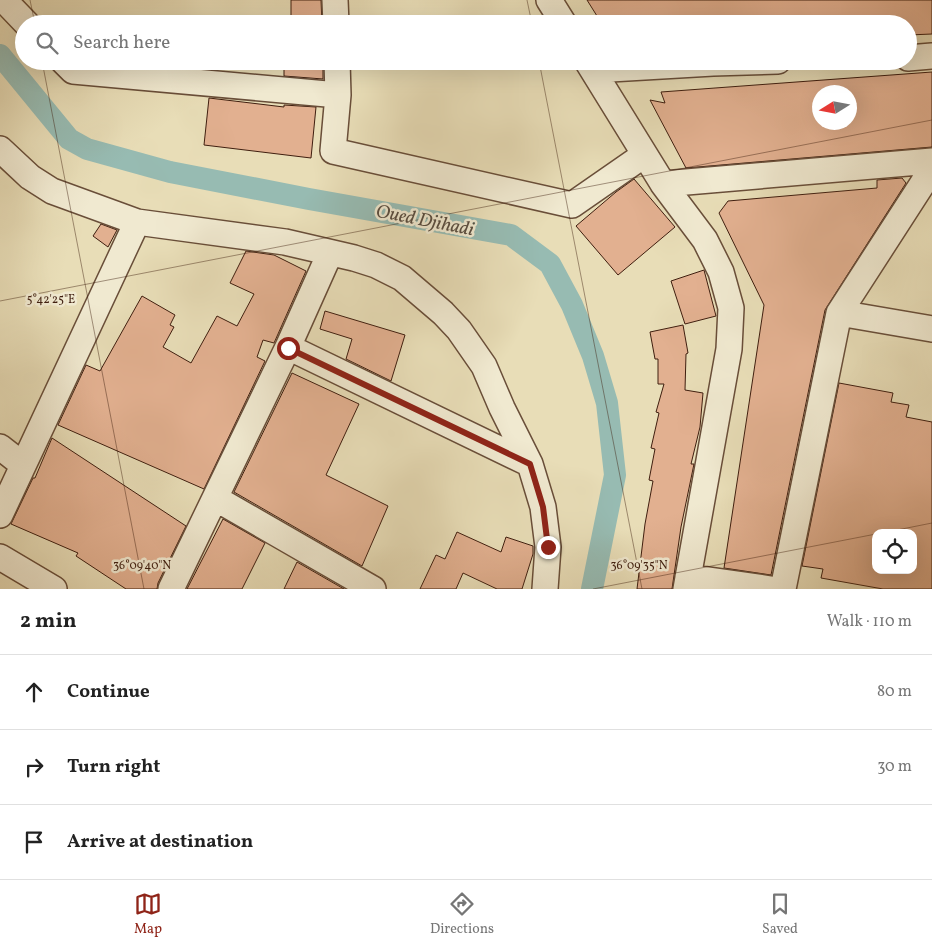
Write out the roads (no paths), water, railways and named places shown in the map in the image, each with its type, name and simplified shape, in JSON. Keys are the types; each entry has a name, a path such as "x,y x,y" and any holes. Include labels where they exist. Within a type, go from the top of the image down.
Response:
{"street":[{"path":"4,0 18,15"},
{"path":"335,0 336,15"},
{"path":"549,0 558,15"},
{"path":"917,57 932,56"},
{"path":"71,70 73,72 338,96"},
{"path":"337,70 338,96 332,151 572,205 644,155"},
{"path":"592,70 663,184 705,240 721,272 731,308 729,349 687,583 770,589"},
{"path":"0,149 30,177 52,191 137,222 285,242 361,260 402,278 459,330 484,366 502,408 530,464 543,507 548,547 544,589"},
{"path":"663,184 932,161"},
{"path":"783,589 840,313 932,169"},
{"path":"0,515 137,222"},
{"path":"171,589 288,348 330,253"},
{"path":"840,313 932,329"},
{"path":"288,348 530,464"},
{"path":"0,447 23,465"},
{"path":"215,498 374,589"},
{"path":"0,557 54,589"}],"waterway":[{"name":"Oued Djihadi","path":"0,55 69,139 87,149 170,172 511,235 550,264 572,305 593,356 607,403 615,475 592,589"}]}
